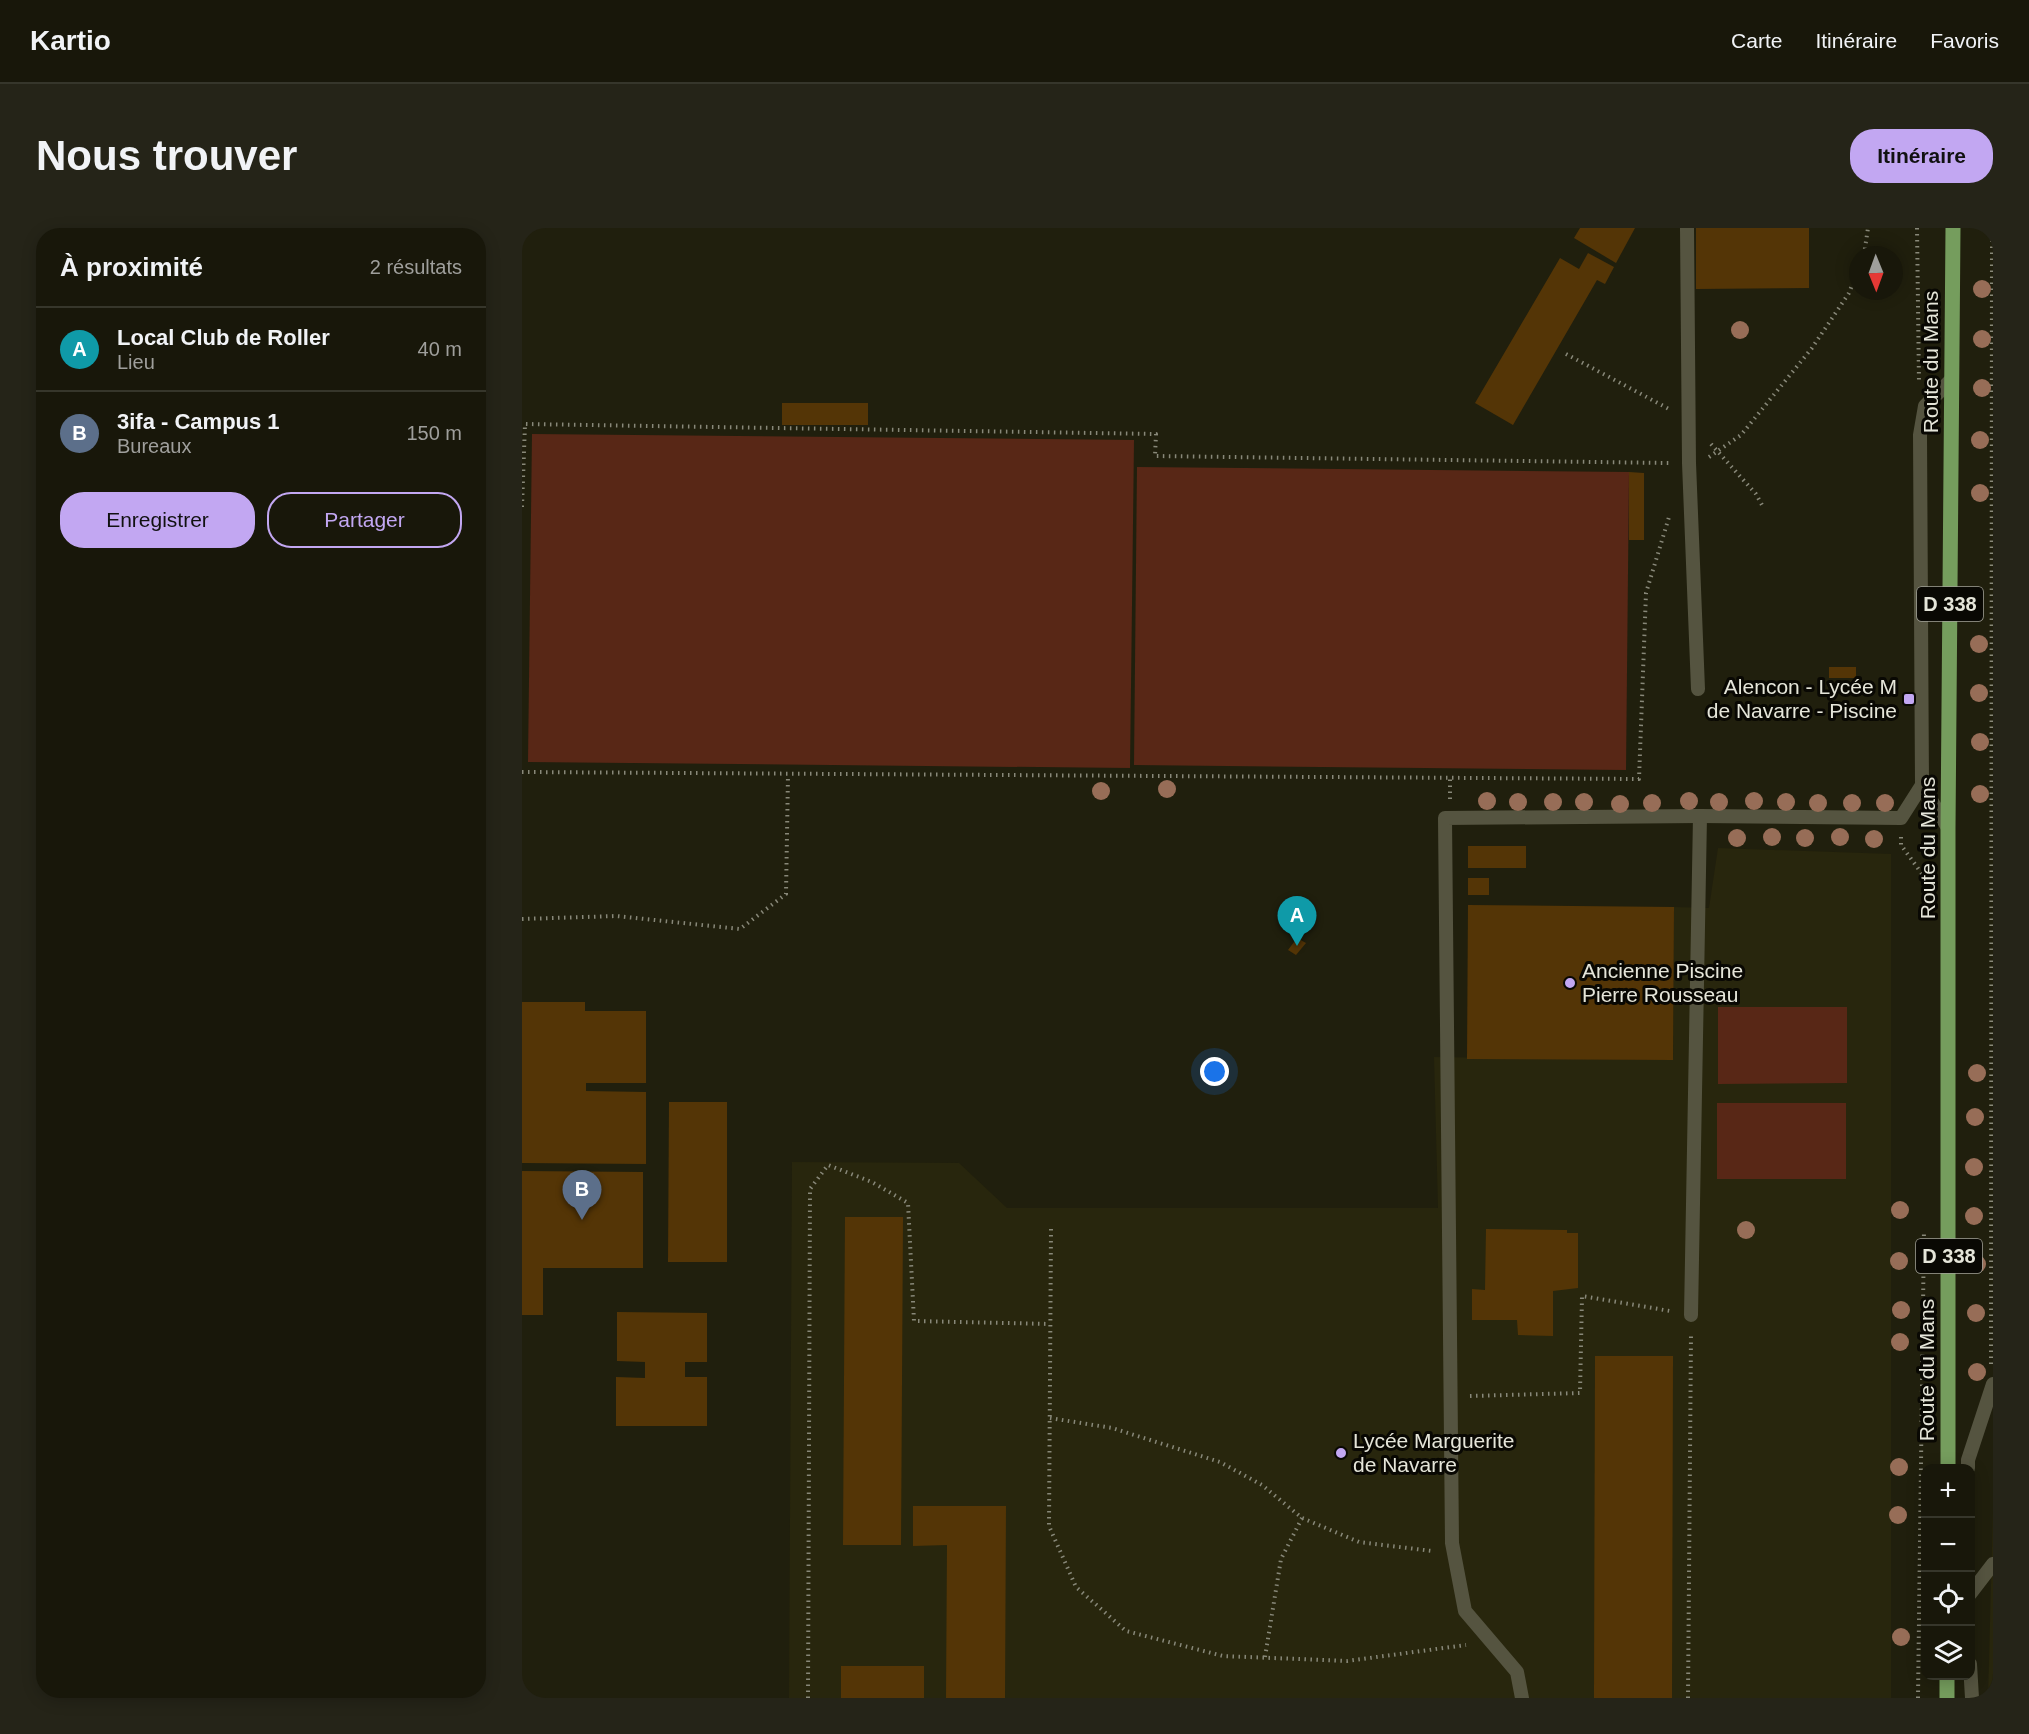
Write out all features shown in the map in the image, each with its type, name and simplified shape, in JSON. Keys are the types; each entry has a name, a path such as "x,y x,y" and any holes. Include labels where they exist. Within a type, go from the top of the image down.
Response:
{"main road":[{"name":"Route du Mans","path":"1948,1464 1948,828 1953,228"},
{"path":"1947,1680 1947,1698"}],"lane":[{"path":"1687,228 1689,463 1698,689"},
{"path":"1948,828 1922,785 1920,435 1925,406 1952,379"},
{"path":"1522,1698 1517,1672 1465,1611 1454,1554 1445,818 1700,816 1901,818 1922,785"},
{"path":"1691,1315 1700,816"},
{"path":"1968,1464 1992,1386"},
{"path":"1975,1589 1993,1564"},
{"path":"1971,1680 1972,1698"}],"path":[{"path":"1865,246 1868,228"},
{"path":"1917,228 1919,389"},
{"path":"1992,228 1992,1386"},
{"path":"1761,505 1756,494 1718,452 1742,435 1812,348 1849,293"},
{"path":"1566,354 1689,420"},
{"path":"522,507 525,424 1156,434 1155,456 1689,463"},
{"path":"522,772 1639,779 1646,593 1671,509"},
{"path":"522,919 616,916 740,929 786,894 788,775"},
{"path":"1901,818 1901,845 1928,882"},
{"path":"808,1698 810,1189 828,1165 872,1182 908,1203 914,1321 1050,1324"},
{"path":"1918,1698 1924,1218"},
{"path":"1051,1229 1049,1526 1076,1587 1126,1631 1223,1656 1347,1661 1491,1641"},
{"path":"1452,1396 1580,1393 1582,1296 1691,1315 1688,1698"},
{"path":"1050,1418 1112,1428 1220,1462 1262,1485 1302,1518 1359,1542 1454,1554"},
{"path":"1265,1657 1281,1559 1302,1518"}],"shaded area":[{"path":"532,434 1134,440 1130,768 528,762"},
{"path":"1137,467 1629,472 1626,770 1134,765"},
{"name":"Lycée Marguerite de Navarre","path":"1718,848 1891,854 1891,1698 789,1698 792,1162 959,1163 1007,1208 1438,1208 1434,1057 1673,1060 1674,907 1709,908"},
{"path":"1718,1007 1847,1007 1847,1083 1718,1084"},
{"path":"1717,1103 1846,1103 1846,1179 1717,1179"},
{"path":"1993,1510 1993,1698 1988,1698"}],"building":[{"path":"1580,228 1635,228 1616,263 1574,238"},
{"path":"1696,228 1809,228 1809,288 1696,289"},
{"path":"1588,253 1614,267 1605,284 1597,280 1513,425 1475,403 1560,258 1579,269"},
{"path":"782,403 868,403 868,425 782,425"},
{"path":"1629,472 1644,473 1644,540 1629,540"},
{"path":"1829,667 1856,667 1856,678 1829,678"},
{"path":"1468,846 1526,846 1526,868 1468,868"},
{"path":"1468,878 1489,878 1489,895 1468,895"},
{"name":"Ancienne Piscine Pierre Rousseau","path":"1468,905 1674,907 1673,1060 1467,1059"},
{"path":"1297,938 1306,943 1296,955 1288,950"},
{"path":"522,1002 585,1002 585,1011 646,1011 646,1083 586,1083 586,1091 646,1092 646,1164 522,1163"},
{"path":"669,1102 727,1102 727,1262 668,1262"},
{"path":"522,1171 643,1172 643,1268 543,1268 543,1315 522,1315"},
{"path":"845,1217 903,1217 901,1545 843,1545"},
{"path":"1486,1229 1567,1230 1567,1233 1578,1233 1578,1288 1553,1291 1553,1336 1518,1335 1517,1320 1472,1320 1472,1289 1485,1290"},
{"path":"617,1312 707,1313 707,1362 685,1362 685,1377 707,1377 707,1426 616,1426 616,1377 645,1378 645,1362 617,1361"},
{"path":"1595,1356 1673,1356 1672,1698 1594,1698"},
{"path":"913,1506 1006,1506 1005,1698 946,1698 947,1545 913,1546"},
{"path":"841,1666 924,1666 924,1698 841,1698"}],"place":[{"name":"Alencon - Lycée M de Navarre - Piscine","path":"1909,699"},
{"name":"Local Club de Roller","path":"1297,946"},
{"name":"Ancienne Piscine Pierre Rousseau","path":"1570,983"},
{"name":"3ifa - Campus 1","path":"582,1220"},
{"name":"Lycée Marguerite de Navarre","path":"1341,1453"}]}
